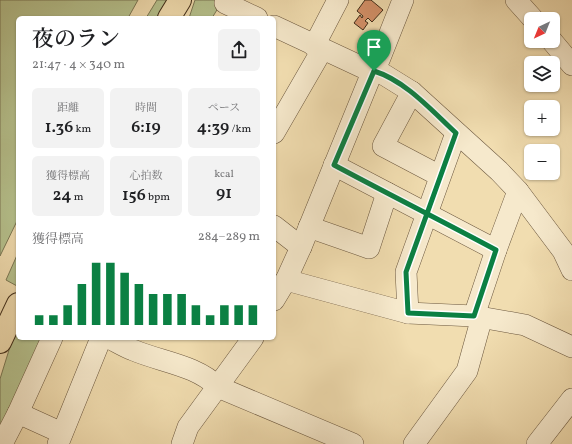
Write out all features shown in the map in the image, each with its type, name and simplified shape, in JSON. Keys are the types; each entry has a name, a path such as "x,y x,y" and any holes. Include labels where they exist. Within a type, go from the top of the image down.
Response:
{"main road":[{"path":"170,16 180,0"},
{"path":"1,344 16,309"}],"street":[{"path":"183,16 187,0"},
{"path":"276,128 318,48 338,0"},
{"path":"403,0 301,247 278,292 408,313 478,317 525,325 572,347"},
{"path":"516,0 527,12"},
{"path":"223,7 251,16"},
{"path":"276,31 366,69 383,74 412,92 499,171 518,191 563,251 571,266"},
{"path":"558,48 572,64"},
{"path":"412,92 383,146 440,176"},
{"path":"408,313 406,272 456,133"},
{"path":"334,165 496,250"},
{"path":"414,444 466,371 478,317 496,250 518,191"},
{"path":"309,227 369,248 388,193"},
{"path":"276,228 301,247"},
{"path":"2,444 18,413 51,340"},
{"path":"18,413 60,439 100,340"},
{"path":"113,340 134,350 187,368 212,381 218,387 353,444"},
{"path":"182,444 188,427 252,340"},
{"path":"537,444 572,399"}],"green space":[{"path":"0,0 138,0 129,16 16,16 16,223 0,256"},
{"path":"157,0 170,0 161,16 147,16"},
{"path":"195,0 223,0 213,16 190,16"},
{"path":"16,258 16,285 6,280"},
{"path":"16,327 16,340 46,340 0,440 0,379"}],"building":[{"path":"365,0 371,0 383,10 372,22 368,18 365,21 368,23 363,30 354,23 360,15 362,18 363,16 357,11"}],"route":[{"path":"374,71 334,165 427,213 496,250 474,316 408,313 406,272 427,213 440,176 456,133 412,92 383,74 374,71"}]}
